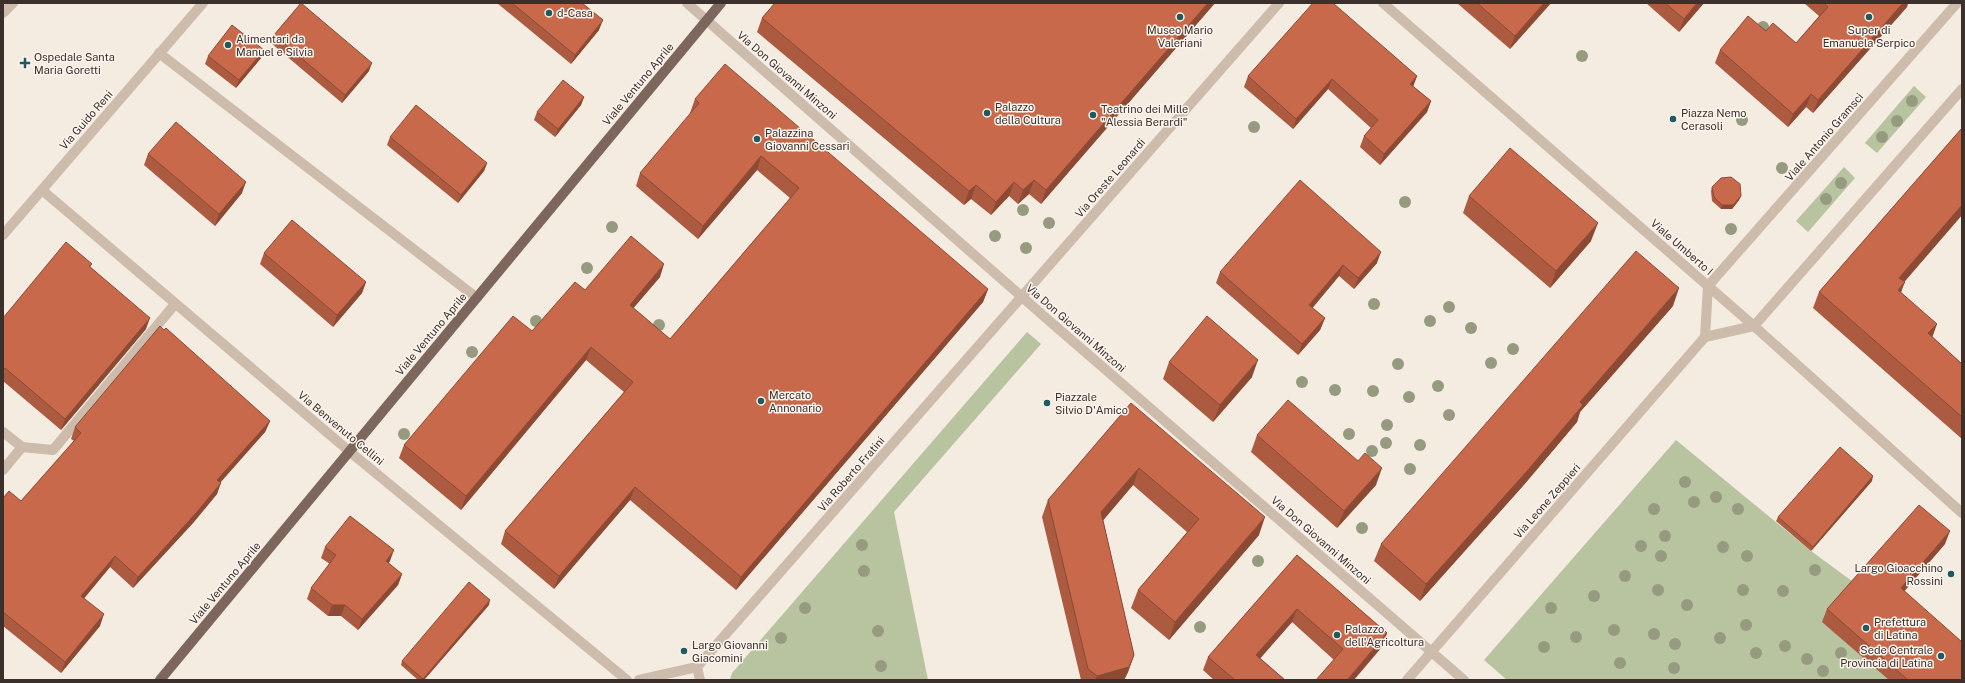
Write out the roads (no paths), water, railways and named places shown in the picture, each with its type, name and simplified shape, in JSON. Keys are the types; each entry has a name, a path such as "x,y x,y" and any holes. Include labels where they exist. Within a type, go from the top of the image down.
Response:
{"main road":[{"name":"Viale Ventuno Aprile","path":"160,680 721,3"}],"street":[{"path":"3,13 13,3"},
{"name":"Via Guido Reni","path":"3,235 203,3"},
{"name":"Via Don Giovanni Minzoni","path":"687,3 1022,297 1464,680"},
{"name":"Via Oreste Leonardi","path":"1022,297 1279,3"},
{"name":"Viale Umberto I","path":"1383,3 1754,326 1962,512"},
{"name":"Viale Antonio Gramsci","path":"1708,286 1957,3"},
{"path":"159,53 477,298"},
{"path":"1708,286 1705,337 1754,326 1962,89"},
{"name":"Via Benvenuto Cellini","path":"42,190 350,451 628,680"},
{"name":"Via Roberto Fratini","path":"697,667 1022,297"},
{"path":"3,432 22,447 53,450 175,304"},
{"name":"Via Leone Zeppieri","path":"1407,680 1705,337"},
{"path":"3,470 22,447"},
{"path":"639,680 697,667 700,680"}],"place":[{"name":"d-Casa","path":"549,13"},
{"name":"Museo Mario Valeriani","path":"1180,17"},
{"name":"Super di Emanuela Serpico","path":"1869,17"},
{"name":"Alimentari da Manuel e Silvia","path":"228,45"},
{"name":"Ospedale Santa Maria Goretti","path":"25,63"},
{"name":"Palazzo della Cultura","path":"987,113"},
{"name":"Teatrino dei Mille \"Alessia Berardi\"","path":"1093,115"},
{"name":"Piazza Nemo Cerasoli","path":"1673,119"},
{"name":"Palazzina Giovanni Cessari","path":"757,139"},
{"name":"Mercato Annonario","path":"761,401"},
{"name":"Piazzale Silvio D'Amico","path":"1047,403"},
{"name":"Largo Gioacchino Rossini","path":"1951,574"},
{"name":"Prefettura di Latina","path":"1866,628"},
{"name":"Palazzo dell'Agricoltura","path":"1337,635"},
{"name":"Largo Giovanni Giacomini","path":"684,651"},
{"name":"Sede Centrale Provincia di Latina","path":"1941,656"}]}
